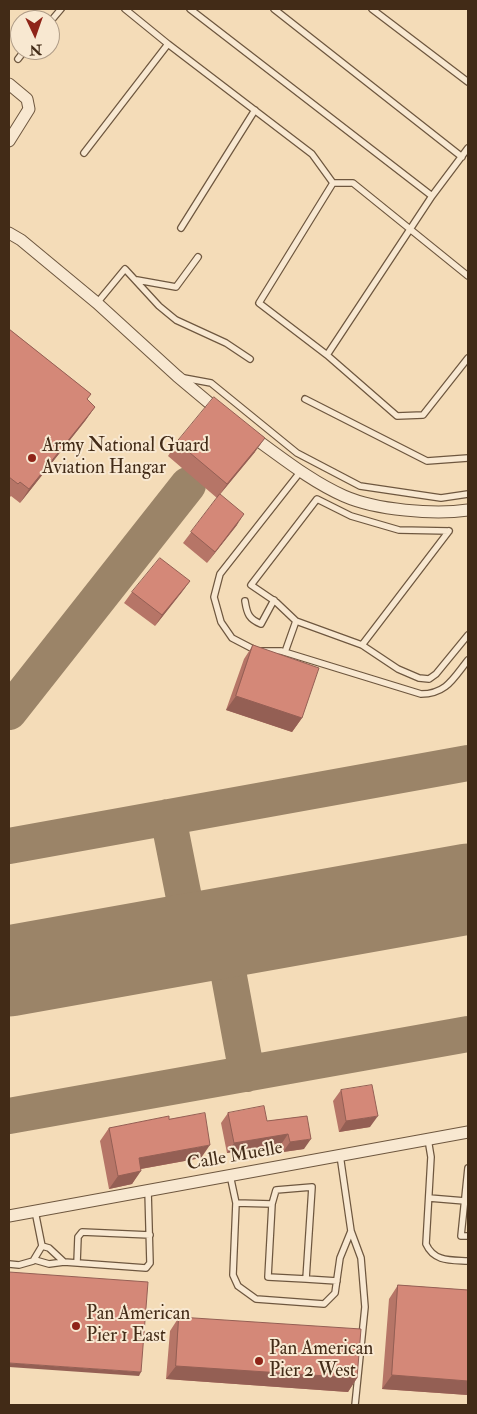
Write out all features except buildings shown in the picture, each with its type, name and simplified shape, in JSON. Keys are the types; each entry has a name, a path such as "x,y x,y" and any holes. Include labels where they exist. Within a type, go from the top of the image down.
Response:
{"street":[{"path":"9,84 27,99 29,109 9,140"},
{"path":"9,233 21,240 97,303 176,376 229,419"},
{"path":"244,431 300,471 344,496 404,511 455,512 468,510"},
{"name":"Calle Muelle","path":"9,1216 468,1132"}],"lane":[{"path":"125,9 312,154 333,183"},
{"path":"190,9 432,196"},
{"path":"274,9 462,158"},
{"path":"372,9 468,82"},
{"path":"84,153 168,44"},
{"path":"181,228 255,110"},
{"path":"327,355 432,196 468,148"},
{"path":"333,183 353,183 468,276"},
{"path":"333,183 259,303 327,355 396,416 423,415 468,358"},
{"path":"137,280 176,287 198,257"},
{"path":"97,303 125,269 159,306 176,320 226,343 250,358"},
{"path":"176,376 211,383 298,453 360,486 441,498 468,494"},
{"path":"305,399 426,461 468,458"},
{"path":"300,471 220,574 214,597 221,622 232,638 257,651 285,652 420,694 435,694 449,685 468,660"},
{"path":"362,645 448,531 399,530 351,516 317,499 251,586 274,600 296,621 362,645 398,669 419,678 429,679 436,674 468,635"},
{"path":"245,601 248,614 252,620 261,624 274,600"},
{"path":"285,652 296,621"},
{"path":"428,1139 431,1157 426,1244 430,1252 438,1258 468,1261"},
{"path":"340,1155 351,1231 361,1258 365,1307 355,1405"},
{"path":"468,1168 461,1236 468,1236"},
{"path":"230,1175 236,1203 233,1275 238,1286 256,1299 324,1304 335,1293 340,1258 351,1231"},
{"path":"306,1279 312,1186 276,1190 272,1204 268,1277 337,1281"},
{"path":"9,1264 19,1265 35,1260 49,1264 77,1262 146,1268 150,1262 148,1190"},
{"path":"429,1198 465,1201"},
{"path":"236,1203 272,1204"},
{"path":"35,1211 42,1246 35,1260"},
{"path":"77,1262 78,1237 82,1232 150,1235"},
{"path":"42,1246 49,1248 64,1262"}],"taxiway":[{"path":"9,712 188,485"},
{"path":"9,846 468,763"},
{"path":"168,817 192,938"},
{"path":"221,933 247,1074"},
{"path":"9,1116 468,1034"}],"runway":[{"path":"9,971 468,889"}],"place":[{"name":"Army National Guard Aviation Hangar","path":"32,458"},
{"name":"Pan American Pier 1 East","path":"76,1326"},
{"name":"Pan American Pier 2 West","path":"259,1361"}]}
